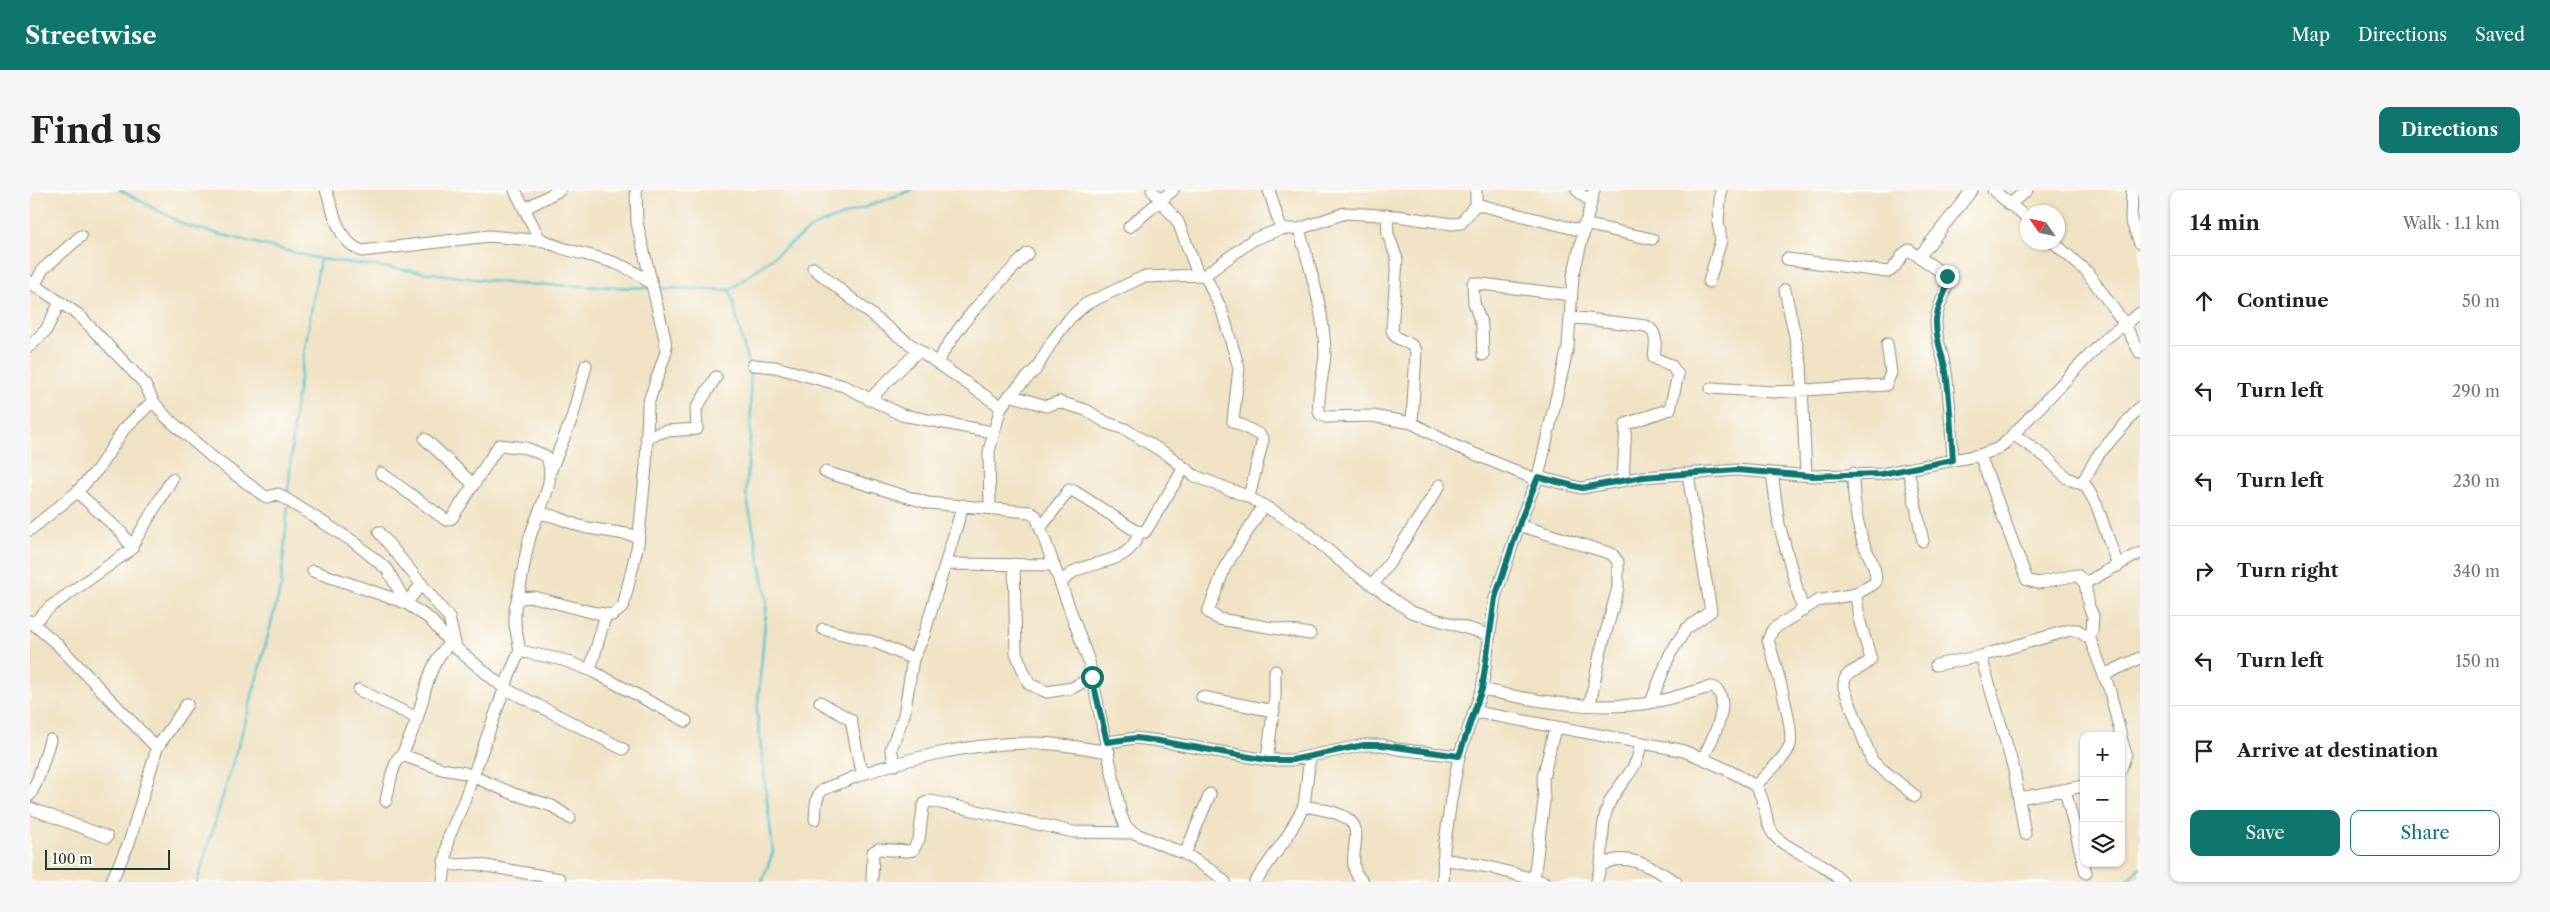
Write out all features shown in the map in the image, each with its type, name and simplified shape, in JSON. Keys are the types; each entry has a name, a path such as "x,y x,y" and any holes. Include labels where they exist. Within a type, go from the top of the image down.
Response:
{"street":[{"path":"326,190 343,237 350,246 362,251 489,236 545,241 613,260 632,270 650,283"},
{"path":"515,190 535,233 545,241"},
{"path":"524,209 560,190"},
{"path":"1152,190 1178,222 1202,274 1222,311 1239,368 1233,420 1237,425 1260,435 1263,441 1249,498"},
{"path":"1129,227 1173,190"},
{"path":"1269,190 1281,229"},
{"path":"990,508 989,451 992,432 1001,407 1010,395 1028,379 1053,340 1070,318 1086,304 1143,277 1202,274 1254,239 1281,229 1298,228 1345,213 1387,215 1452,224 1461,223 1476,204 1476,190"},
{"path":"1577,190 1590,202"},
{"path":"1443,882 1443,859 1459,756 1476,712 1482,689 1495,598 1519,525 1537,479 1568,347 1571,295 1584,228 1594,190"},
{"path":"1709,282 1720,240 1718,222 1721,190"},
{"path":"1919,257 1972,190"},
{"path":"1993,190 2020,213"},
{"path":"2009,205 2027,190"},
{"path":"2132,190 2131,220 2140,244"},
{"path":"517,602 521,598 534,597 606,614 618,613 623,608 638,536 648,404 666,352 665,339 637,223 637,191"},
{"path":"1476,204 1584,228 1652,239"},
{"path":"1387,215 1388,234 1397,259 1392,330 1396,338 1411,344 1416,351 1412,424"},
{"path":"1298,228 1320,308 1325,338 1322,386 1317,406 1320,414 1326,416 1372,416 1412,424 1453,445 1530,477 1582,488 1643,477 1737,470 1806,475 1881,474 1980,455 1997,449 2106,338 2140,313"},
{"path":"81,236 43,269 32,284 79,315 144,383 153,401 166,417 212,457 267,497 278,494 354,542 387,569 406,603"},
{"path":"2062,250 2086,272 2124,323 2140,353"},
{"path":"1787,259 1888,272 1896,268 1907,251 1947,276 1948,280 1938,304 1936,336 1947,380 1953,460"},
{"path":"937,363 953,334 975,307 1028,253"},
{"path":"813,268 919,350 1001,407"},
{"path":"1483,355 1482,326 1474,303 1473,283 1571,295"},
{"path":"1785,290 1801,364 1806,475"},
{"path":"30,346 46,330 60,302"},
{"path":"1570,317 1652,328 1655,333 1654,358 1671,365 1678,374 1670,409 1626,424 1623,481"},
{"path":"1711,388 1773,392 1886,384 1891,373 1887,344"},
{"path":"869,400 919,350"},
{"path":"442,882 448,839 504,688 520,652 515,625 515,607 529,541 539,514 551,470 572,418 586,365"},
{"path":"753,365 775,367 844,386 902,415 992,432"},
{"path":"646,437 666,431 697,429 696,409 716,378"},
{"path":"1010,395 1046,406 1059,402 1086,410 1107,423 1133,433 1168,455 1195,476 1249,498 1302,528 1343,564 1419,615 1490,635"},
{"path":"30,530 77,492 98,469 124,429 153,401"},
{"path":"2082,483 2098,455 2140,407"},
{"path":"2013,434 2047,458 2067,478 2073,482 2082,483"},
{"path":"425,440 474,484"},
{"path":"381,473 446,520 452,518 499,445 526,448 546,456 551,470"},
{"path":"1980,455 2027,580 2038,583 2078,575 2085,583 2094,623 2088,638"},
{"path":"1041,527 1064,493 1071,490 1139,532 1147,530 1184,468"},
{"path":"1908,469 1924,541"},
{"path":"825,472 928,503 1030,512 1036,516 1092,677 1121,816 1126,827 1134,833 1185,854 1215,873 1225,882"},
{"path":"1772,473 1779,524 1803,611"},
{"path":"1755,786 1787,752 1791,740 1786,705 1768,640 1769,635 1773,629 1825,599 1856,594 1871,587 1876,578 1862,540 1854,498 1853,473"},
{"path":"1651,702 1670,654 1686,629 1711,611 1688,475"},
{"path":"157,748 57,644 32,622 111,561 131,550 172,479"},
{"path":"2082,483 2097,506 2118,566"},
{"path":"1373,585 1440,485"},
{"path":"77,492 122,533 132,546"},
{"path":"894,765 891,749 904,715 913,659 923,638 963,505"},
{"path":"1264,506 1225,568 1208,612 1218,619 1310,634"},
{"path":"539,514 557,516 586,528 638,536"},
{"path":"1519,525 1612,554 1618,562 1618,588 1600,654 1590,704"},
{"path":"379,532 448,618 453,645"},
{"path":"1060,583 1073,572 1129,552 1136,542 1139,532"},
{"path":"2085,583 2140,553"},
{"path":"946,564 1054,565"},
{"path":"1014,564 1016,653 1029,684 1047,692 1072,688 1092,677"},
{"path":"313,571 406,603 430,619 453,645 504,688 622,749"},
{"path":"406,603 422,584"},
{"path":"1856,594 1859,619 1871,659 1867,664 1846,676 1843,681 1844,688 1872,761 1915,796"},
{"path":"590,670 606,614"},
{"path":"823,629 877,643 913,659"},
{"path":"1936,665 1981,656 2070,630 2077,630 2088,638 2104,675 2120,732"},
{"path":"386,801 392,773 418,718 424,686 438,654 453,645"},
{"path":"520,652 563,660 590,670 686,720"},
{"path":"1981,656 2014,770 2025,834"},
{"path":"2104,675 2140,658"},
{"path":"1267,760 1274,710 1276,671"},
{"path":"1482,689 1532,700 1590,704 1651,702 1710,687 1719,691 1722,696 1722,712 1717,729 1703,758"},
{"path":"359,690 418,718"},
{"path":"1202,697 1274,710"},
{"path":"820,702 851,720 859,762 864,773"},
{"path":"111,882 129,843 157,748 188,704"},
{"path":"1476,712 1680,750 1703,758 1755,786 1760,795 1765,817 1774,835 1780,841 1823,865 1842,882"},
{"path":"1443,859 1489,867 1539,881 1544,801 1542,778 1555,728"},
{"path":"815,819 818,798 822,790 864,773 968,749 1004,744 1036,743 1108,747 1136,738 1267,760 1292,760 1364,745 1382,745 1459,756"},
{"path":"30,795 38,779 50,740"},
{"path":"1597,882 1601,866 1603,822 1606,810 1610,800 1636,763 1640,744"},
{"path":"402,755 442,769 459,771 472,778 552,806 570,818"},
{"path":"1255,882 1287,837 1304,806 1310,756"},
{"path":"2020,798 2080,787"},
{"path":"2065,790 2086,873"},
{"path":"1185,854 1210,794"},
{"path":"872,882 873,852 878,850 913,850 919,839 923,808 931,801 1074,832 1134,833"},
{"path":"1304,806 1344,817 1354,825 1356,833 1352,857 1356,872 1363,882"},
{"path":"30,808 107,837"},
{"path":"1601,866 1611,861 1622,859 1639,862 1676,882"},
{"path":"444,861 455,865 475,864 560,879"}],"waterway":[{"path":"120,190 187,226 320,259 515,284 649,288"},
{"path":"657,288 730,290 814,226 912,190"},
{"path":"288,495 295,408 320,259"},
{"path":"730,290 750,373 751,424 746,493 767,599 757,713 773,852 762,882"},
{"path":"197,882 245,723 281,586 288,506"},
{"path":"2126,882 2140,867"}],"route":[{"path":"1092,677 1107,742 1136,738 1267,760 1292,760 1364,745 1382,745 1397,749 1459,756 1476,712 1482,689 1495,598 1521,519 1538,477 1582,488 1643,477 1737,470 1812,476 1853,473 1881,474 1953,460 1950,409 1945,370 1936,336 1938,304 1948,284 1947,276"}]}
